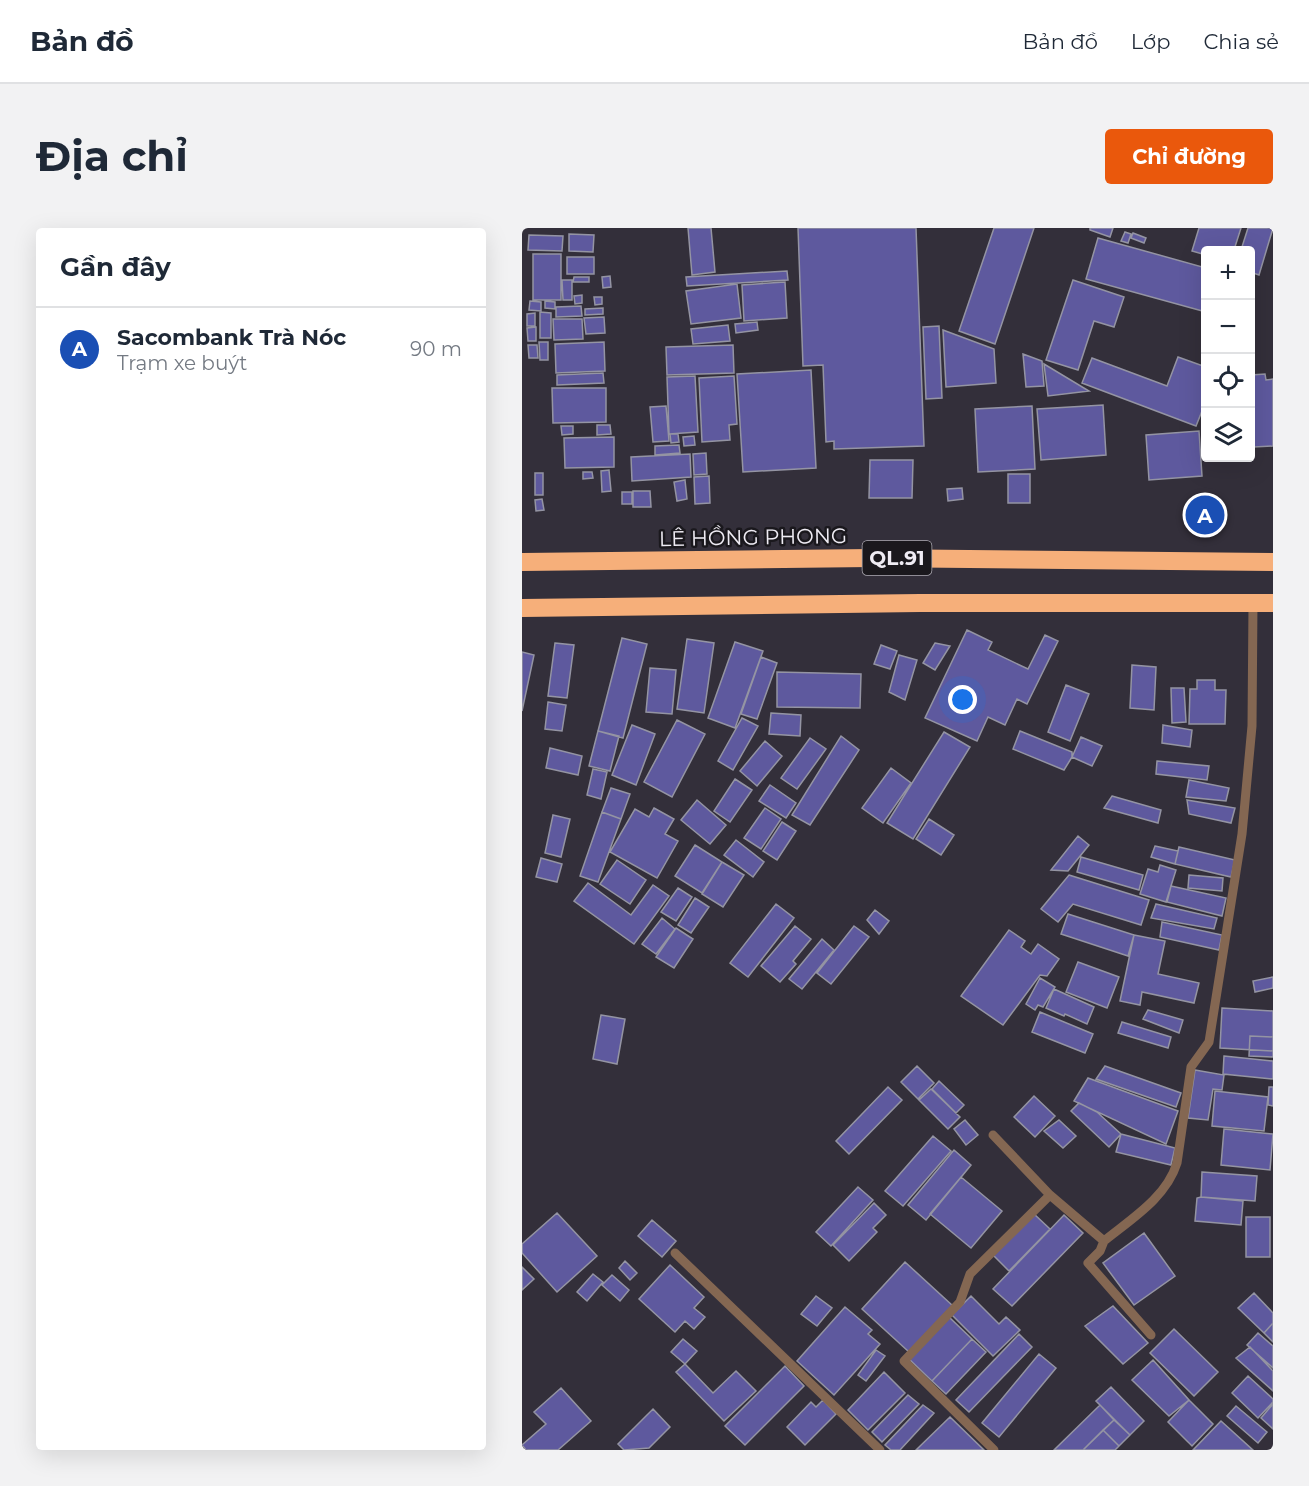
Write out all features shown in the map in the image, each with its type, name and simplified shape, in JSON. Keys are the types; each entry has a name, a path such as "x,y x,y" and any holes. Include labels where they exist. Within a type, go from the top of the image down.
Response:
{"highway":[{"name":"LÊ HỒNG PHONG","path":"522,562 871,558 1273,562"},
{"name":"QL.91","path":"522,608 920,603 1273,603"}],"lane":[{"path":"1151,1335 1088,1263 1100,1251 1104,1241 1161,1193 1172,1178 1177,1163 1191,1067 1209,1042 1242,834 1252,726 1253,603"},
{"path":"993,1135 1050,1195 1104,1241"},
{"path":"994,1450 904,1361 960,1302 970,1274 1050,1195"},
{"path":"675,1253 880,1450"}],"building":[{"path":"688,228 711,228 715,272 692,275"},
{"path":"798,228 916,228 924,446 834,449 834,441 826,442 823,365 803,366"},
{"path":"994,228 1034,228 995,344 959,331"},
{"path":"1090,228 1113,228 1110,237 1090,230"},
{"path":"1199,228 1241,228 1235,246 1201,246 1201,254 1192,251"},
{"path":"1248,228 1273,228 1259,275 1255,274 1255,246 1242,246"},
{"path":"1125,232 1131,234 1128,243 1121,241"},
{"path":"1133,233 1146,238 1144,243 1131,238"},
{"path":"569,234 594,235 593,252 569,251"},
{"path":"529,235 563,236 562,251 528,250"},
{"path":"1098,238 1201,267 1201,311 1086,279"},
{"path":"533,254 561,254 561,300 533,300"},
{"path":"567,257 594,257 594,274 567,274"},
{"path":"787,271 788,280 687,286 686,277"},
{"path":"610,276 611,287 603,288 602,277"},
{"path":"574,277 589,277 589,282 573,282"},
{"path":"562,280 572,280 572,300 563,300"},
{"path":"1073,280 1124,297 1114,327 1094,321 1078,370 1046,360"},
{"path":"785,282 787,318 744,321 742,285"},
{"path":"737,284 741,318 691,324 686,291"},
{"path":"582,295 582,303 575,304 574,296"},
{"path":"594,297 602,297 602,304 595,305"},
{"path":"530,301 541,302 541,311 529,310"},
{"path":"545,301 555,302 555,309 545,308"},
{"path":"581,306 582,316 556,317 556,307"},
{"path":"603,308 603,314 585,315 585,309"},
{"path":"540,312 551,313 551,338 540,338"},
{"path":"535,313 535,326 527,326 527,314"},
{"path":"604,317 605,333 586,334 584,318"},
{"path":"553,319 582,319 583,339 554,340"},
{"path":"757,322 758,330 736,333 735,324"},
{"path":"728,325 730,341 693,344 691,329"},
{"path":"939,326 942,398 926,399 923,327"},
{"path":"536,327 536,341 528,341 527,328"},
{"path":"943,330 994,349 996,383 946,387"},
{"path":"539,342 548,342 548,360 540,360"},
{"path":"604,342 605,371 556,373 555,344"},
{"path":"528,345 537,345 538,358 529,358"},
{"path":"733,345 734,373 667,375 666,347"},
{"path":"1023,354 1042,361 1044,386 1026,387"},
{"path":"1178,357 1201,365 1201,414 1196,426 1082,383 1092,358 1167,386"},
{"path":"1044,364 1089,391 1048,396"},
{"path":"811,370 816,468 743,472 737,374"},
{"path":"603,373 604,383 557,385 557,375"},
{"path":"1265,374 1266,380 1273,379 1273,446 1255,447 1255,375"},
{"path":"695,376 698,432 669,434 667,377"},
{"path":"734,376 737,424 729,425 730,440 702,442 699,378"},
{"path":"552,388 606,388 606,422 553,423"},
{"path":"1103,405 1106,455 1041,460 1037,409"},
{"path":"666,406 669,441 653,442 650,407"},
{"path":"1032,406 1035,469 978,472 975,409"},
{"path":"597,425 610,425 611,434 597,435"},
{"path":"561,426 573,426 573,434 562,435"},
{"path":"1199,431 1202,476 1149,480 1146,435"},
{"path":"670,434 678,434 679,442 671,443"},
{"path":"694,436 695,445 684,446 683,437"},
{"path":"614,437 614,467 565,468 564,438"},
{"path":"679,445 680,453 655,455 655,446"},
{"path":"706,453 707,474 694,475 693,454"},
{"path":"690,454 691,477 632,481 631,457"},
{"path":"870,460 913,460 912,498 869,498"},
{"path":"609,470 611,491 602,492 601,471"},
{"path":"583,472 592,472 593,478 583,479"},
{"path":"535,473 543,473 543,495 535,495"},
{"path":"1008,474 1030,474 1030,503 1008,503"},
{"path":"709,476 710,503 695,504 694,477"},
{"path":"685,480 687,499 677,501 674,482"},
{"path":"962,488 963,499 948,501 947,489"},
{"path":"633,491 650,491 651,507 633,507"},
{"path":"622,492 632,492 632,504 622,504"},
{"path":"542,499 544,510 536,511 535,500"},
{"path":"967,630 992,642 988,650 1028,669 1045,635 1058,641 1027,704 1017,699 1005,725 988,717 977,741 925,718"},
{"path":"622,638 647,644 623,738 598,731"},
{"path":"687,639 714,643 704,713 677,709"},
{"path":"735,642 763,651 735,728 708,718"},
{"path":"555,643 574,645 567,698 548,696"},
{"path":"935,643 950,646 935,670 923,663"},
{"path":"881,645 897,651 890,669 874,664"},
{"path":"522,652 534,655 522,711"},
{"path":"899,655 917,660 905,700 889,692"},
{"path":"761,657 777,663 757,719 741,714"},
{"path":"1132,665 1156,667 1154,710 1130,708"},
{"path":"650,668 676,670 672,714 646,712"},
{"path":"777,672 861,674 860,708 777,707"},
{"path":"1197,680 1215,680 1215,690 1226,690 1225,724 1189,724 1190,689 1197,689"},
{"path":"1066,685 1089,694 1070,741 1048,732"},
{"path":"1171,688 1184,688 1186,722 1172,723"},
{"path":"548,702 566,705 562,731 545,729"},
{"path":"771,713 801,715 800,736 769,734"},
{"path":"742,718 758,726 733,770 718,761"},
{"path":"677,720 705,734 672,797 644,782"},
{"path":"632,725 655,734 636,785 612,775"},
{"path":"1163,725 1192,730 1190,747 1162,743"},
{"path":"598,731 619,736 610,771 589,766"},
{"path":"1020,731 1072,752 1072,757 1064,770 1013,749"},
{"path":"944,732 970,747 913,839 887,823"},
{"path":"841,736 859,750 810,825 792,815"},
{"path":"1081,737 1102,746 1092,766 1072,757"},
{"path":"810,738 826,749 797,789 781,778"},
{"path":"765,741 782,756 757,786 740,771"},
{"path":"550,748 582,756 578,775 546,768"},
{"path":"1157,761 1209,766 1207,780 1156,774"},
{"path":"891,768 911,783 883,823 862,808"},
{"path":"593,769 607,772 601,799 587,795"},
{"path":"735,779 752,790 730,822 714,811"},
{"path":"1189,780 1229,788 1226,801 1186,797"},
{"path":"770,785 796,803 786,818 759,801"},
{"path":"611,788 630,794 621,819 602,812"},
{"path":"1112,796 1161,810 1158,823 1104,808"},
{"path":"697,800 726,825 710,844 681,820"},
{"path":"1187,800 1235,808 1231,823 1189,814"},
{"path":"654,808 674,819 665,834 678,841 657,878 610,852 635,809 649,817"},
{"path":"765,808 781,819 761,849 744,838"},
{"path":"602,812 621,819 598,882 580,876"},
{"path":"553,815 570,819 561,857 545,853"},
{"path":"929,819 954,835 941,855 916,839"},
{"path":"782,822 796,831 777,860 763,851"},
{"path":"1078,836 1089,845 1068,871 1051,870"},
{"path":"736,840 764,862 753,877 724,855"},
{"path":"695,845 722,862 702,893 675,876"},
{"path":"1155,846 1178,851 1175,864 1151,857"},
{"path":"1179,847 1235,860 1231,877 1175,864"},
{"path":"1081,857 1143,875 1139,890 1077,872"},
{"path":"541,858 562,864 557,882 536,877"},
{"path":"617,860 646,880 630,904 600,884"},
{"path":"722,862 744,875 723,907 702,894"},
{"path":"1160,865 1176,870 1166,902 1140,894 1148,869 1158,872"},
{"path":"1069,875 1149,900 1141,925 1073,904 1058,922 1041,909"},
{"path":"1189,875 1223,878 1222,891 1188,888"},
{"path":"588,883 631,915 653,885 669,896 634,944 574,901"},
{"path":"1171,886 1226,898 1222,916 1167,902"},
{"path":"678,888 692,897 676,921 661,912"},
{"path":"695,898 709,907 691,933 678,925"},
{"path":"776,904 794,918 748,977 730,963"},
{"path":"1156,904 1217,918 1214,929 1151,918"},
{"path":"875,910 889,921 879,934 867,920"},
{"path":"1068,914 1134,935 1128,956 1061,934"},
{"path":"662,918 675,929 656,954 642,944"},
{"path":"1162,922 1222,935 1219,950 1160,937"},
{"path":"795,926 811,939 793,961 796,964 780,982 761,966"},
{"path":"854,926 869,937 831,984 817,973"},
{"path":"676,928 693,939 674,968 656,957"},
{"path":"1009,930 1025,941 1021,947 1031,954 1038,944 1059,959 1047,976 1040,975 1003,1025 961,996"},
{"path":"1134,935 1165,941 1158,974 1199,983 1194,1003 1142,992 1140,1005 1120,1001"},
{"path":"822,939 834,950 802,989 789,979"},
{"path":"1078,962 1119,977 1107,1008 1066,992"},
{"path":"1273,977 1273,988 1255,992 1253,981"},
{"path":"1040,978 1055,987 1043,1007 1038,1005 1035,1010 1026,1004"},
{"path":"1054,989 1094,1007 1087,1024 1046,1008"},
{"path":"1222,1008 1273,1011 1273,1051 1220,1048"},
{"path":"1148,1010 1183,1020 1179,1033 1143,1019"},
{"path":"1040,1012 1093,1034 1085,1053 1032,1032"},
{"path":"601,1015 625,1019 617,1064 593,1059"},
{"path":"1122,1022 1171,1037 1168,1048 1118,1033"},
{"path":"1250,1036 1273,1037 1273,1057 1249,1056"},
{"path":"1224,1056 1273,1061 1273,1079 1223,1074"},
{"path":"917,1066 934,1083 918,1099 901,1082"},
{"path":"1105,1066 1181,1093 1176,1107 1096,1079"},
{"path":"1195,1070 1224,1075 1222,1090 1213,1089 1208,1120 1188,1118"},
{"path":"1088,1078 1178,1111 1166,1144 1074,1101"},
{"path":"939,1081 964,1105 956,1113 932,1089"},
{"path":"888,1087 902,1100 849,1154 836,1141"},
{"path":"1269,1087 1273,1087 1273,1106 1268,1105"},
{"path":"931,1089 960,1117 948,1129 919,1100"},
{"path":"1215,1091 1268,1097 1264,1131 1212,1126"},
{"path":"1034,1096 1055,1116 1035,1137 1014,1117"},
{"path":"1079,1103 1097,1112 1121,1134 1109,1147 1071,1111"},
{"path":"965,1120 978,1135 966,1145 954,1129"},
{"path":"1059,1120 1076,1136 1063,1148 1044,1131"},
{"path":"1224,1129 1273,1134 1270,1170 1221,1165"},
{"path":"1121,1134 1175,1148 1171,1165 1116,1152"},
{"path":"933,1136 951,1151 903,1206 885,1191"},
{"path":"954,1150 971,1165 926,1220 908,1205"},
{"path":"1202,1172 1257,1176 1255,1201 1201,1197"},
{"path":"961,1177 1002,1211 971,1248 930,1214"},
{"path":"858,1187 873,1200 831,1246 816,1232"},
{"path":"1197,1198 1243,1201 1241,1225 1195,1221"},
{"path":"874,1203 886,1215 873,1228 877,1232 849,1261 833,1245"},
{"path":"557,1213 597,1256 557,1292 522,1253 522,1244"},
{"path":"1033,1213 1050,1229 1009,1271 993,1255"},
{"path":"1064,1215 1083,1233 1012,1306 993,1289"},
{"path":"1246,1217 1270,1217 1270,1257 1246,1257"},
{"path":"652,1220 676,1241 662,1257 638,1236"},
{"path":"1144,1233 1175,1276 1134,1305 1103,1263"},
{"path":"625,1261 637,1273 630,1280 619,1268"},
{"path":"905,1262 953,1306 909,1352 862,1309"},
{"path":"670,1265 704,1297 694,1308 705,1317 694,1329 685,1321 675,1332 639,1299"},
{"path":"522,1267 534,1279 522,1290"},
{"path":"593,1274 603,1282 587,1301 577,1292"},
{"path":"612,1275 629,1290 620,1301 602,1285"},
{"path":"1254,1293 1273,1313 1273,1323 1264,1333 1238,1308"},
{"path":"816,1296 832,1308 817,1326 801,1314"},
{"path":"971,1296 999,1324 1006,1317 1020,1330 993,1356 952,1315"},
{"path":"1113,1306 1148,1343 1123,1364 1085,1326"},
{"path":"845,1307 872,1330 868,1334 880,1344 834,1395 797,1361"},
{"path":"949,1317 972,1339 932,1381 909,1359"},
{"path":"1273,1323 1273,1342 1264,1333"},
{"path":"1174,1329 1218,1372 1194,1396 1150,1353"},
{"path":"1258,1333 1273,1346 1273,1368 1247,1345"},
{"path":"1019,1334 1032,1347 969,1412 956,1400"},
{"path":"683,1339 697,1351 685,1364 671,1352"},
{"path":"972,1339 986,1352 946,1394 932,1381"},
{"path":"1250,1347 1273,1371 1273,1391 1236,1358"},
{"path":"876,1350 885,1356 866,1381 858,1375"},
{"path":"1039,1354 1056,1368 999,1437 982,1423"},
{"path":"1153,1360 1189,1400 1169,1416 1132,1380"},
{"path":"685,1364 713,1393 736,1371 756,1391 724,1421 676,1372"},
{"path":"785,1366 804,1386 745,1445 725,1426"},
{"path":"884,1372 905,1393 868,1430 848,1410"},
{"path":"1248,1376 1273,1399 1273,1402 1258,1418 1232,1393"},
{"path":"1111,1387 1144,1421 1130,1435 1096,1401"},
{"path":"561,1388 591,1421 558,1450 526,1450 522,1445 546,1424 534,1412"},
{"path":"908,1395 919,1404 882,1442 872,1432"},
{"path":"823,1400 836,1414 805,1445 787,1427 811,1402 816,1407"},
{"path":"1189,1400 1213,1424 1192,1446 1168,1422"},
{"path":"1273,1404 1273,1429 1261,1418"},
{"path":"923,1405 934,1413 900,1450 891,1450 885,1445"},
{"path":"1100,1405 1114,1420 1083,1450 1054,1450"},
{"path":"1236,1406 1267,1432 1258,1443 1227,1416"},
{"path":"653,1409 670,1427 649,1448 624,1450 618,1444"},
{"path":"950,1417 984,1450 916,1450"},
{"path":"1114,1420 1130,1435 1119,1446 1103,1430"},
{"path":"1221,1421 1253,1450 1193,1450"},
{"path":"1103,1430 1119,1446 1115,1450 1083,1450"}],"place":[{"name":"Sacombank Trà Nóc","path":"1205,515"}]}
